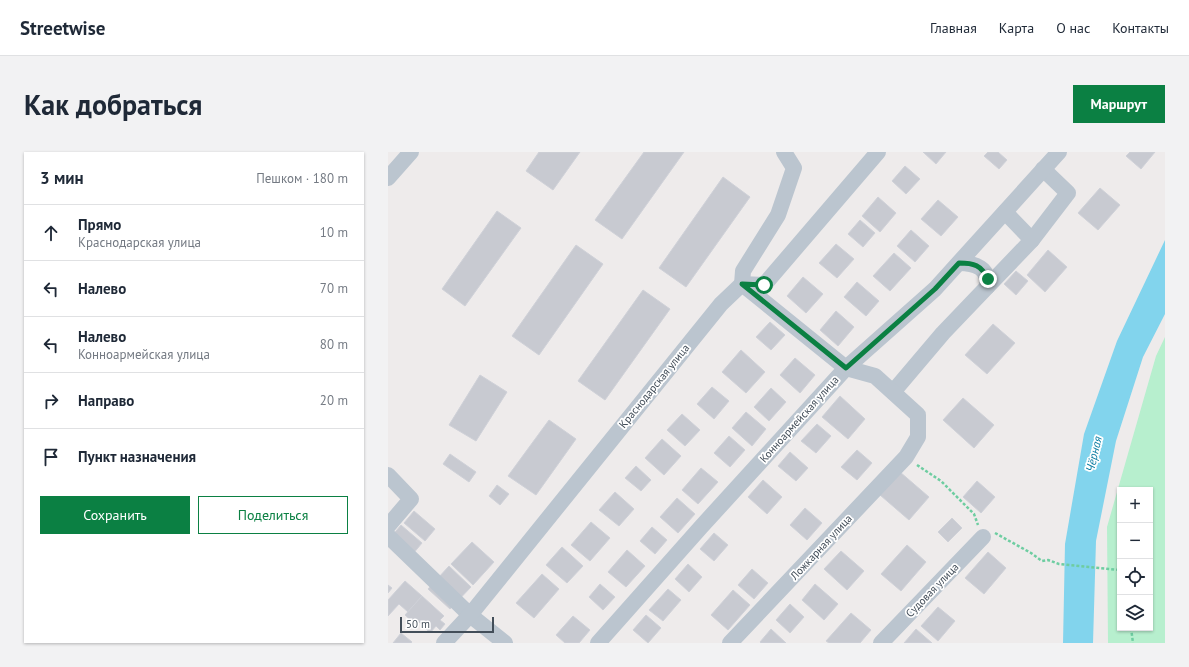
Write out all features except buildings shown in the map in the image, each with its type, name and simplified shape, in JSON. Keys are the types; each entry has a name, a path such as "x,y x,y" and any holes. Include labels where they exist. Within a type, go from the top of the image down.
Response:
{"street":[{"path":"388,178 411,152"},
{"path":"742,284 744,271 778,215 794,168 784,152"},
{"path":"742,284 764,285 878,152"},
{"name":"Конноармейская улица","path":"598,643 846,368 935,289 1059,152"},
{"path":"893,392 943,333 1032,240 1068,193 1043,169"},
{"path":"1005,212 1032,240"},
{"path":"959,263 975,265 984,270 988,279 987,287"},
{"path":"742,284 846,368 875,376 918,415 918,437 909,453"},
{"name":"Краснодарская улица","path":"444,643 470,615 721,304 742,284"},
{"name":"Ложкарная улица","path":"730,643 909,453"},
{"path":"388,476 411,499 388,526"},
{"path":"388,536 470,615 505,643"},
{"name":"Судовая улица","path":"881,643 983,537"}],"path":[{"path":"909,453 941,481 974,514 983,537 992,532 1031,553 1042,561 1048,560 1059,564 1117,570"},
{"path":"1132,631 1133,643"}],"green space":[{"path":"1165,337 1165,643 1108,643 1107,527 1117,492 1117,631 1153,631 1153,487 1118,487 1156,356"}],"water":[{"name":"Чёрная","path":"1165,240 1165,314 1143,357 1116,441 1096,541 1093,643 1063,643 1065,544 1084,434 1117,341"}],"route":[{"path":"764,285 742,284 846,368 935,289 959,263 975,265 984,270 988,279"}]}
